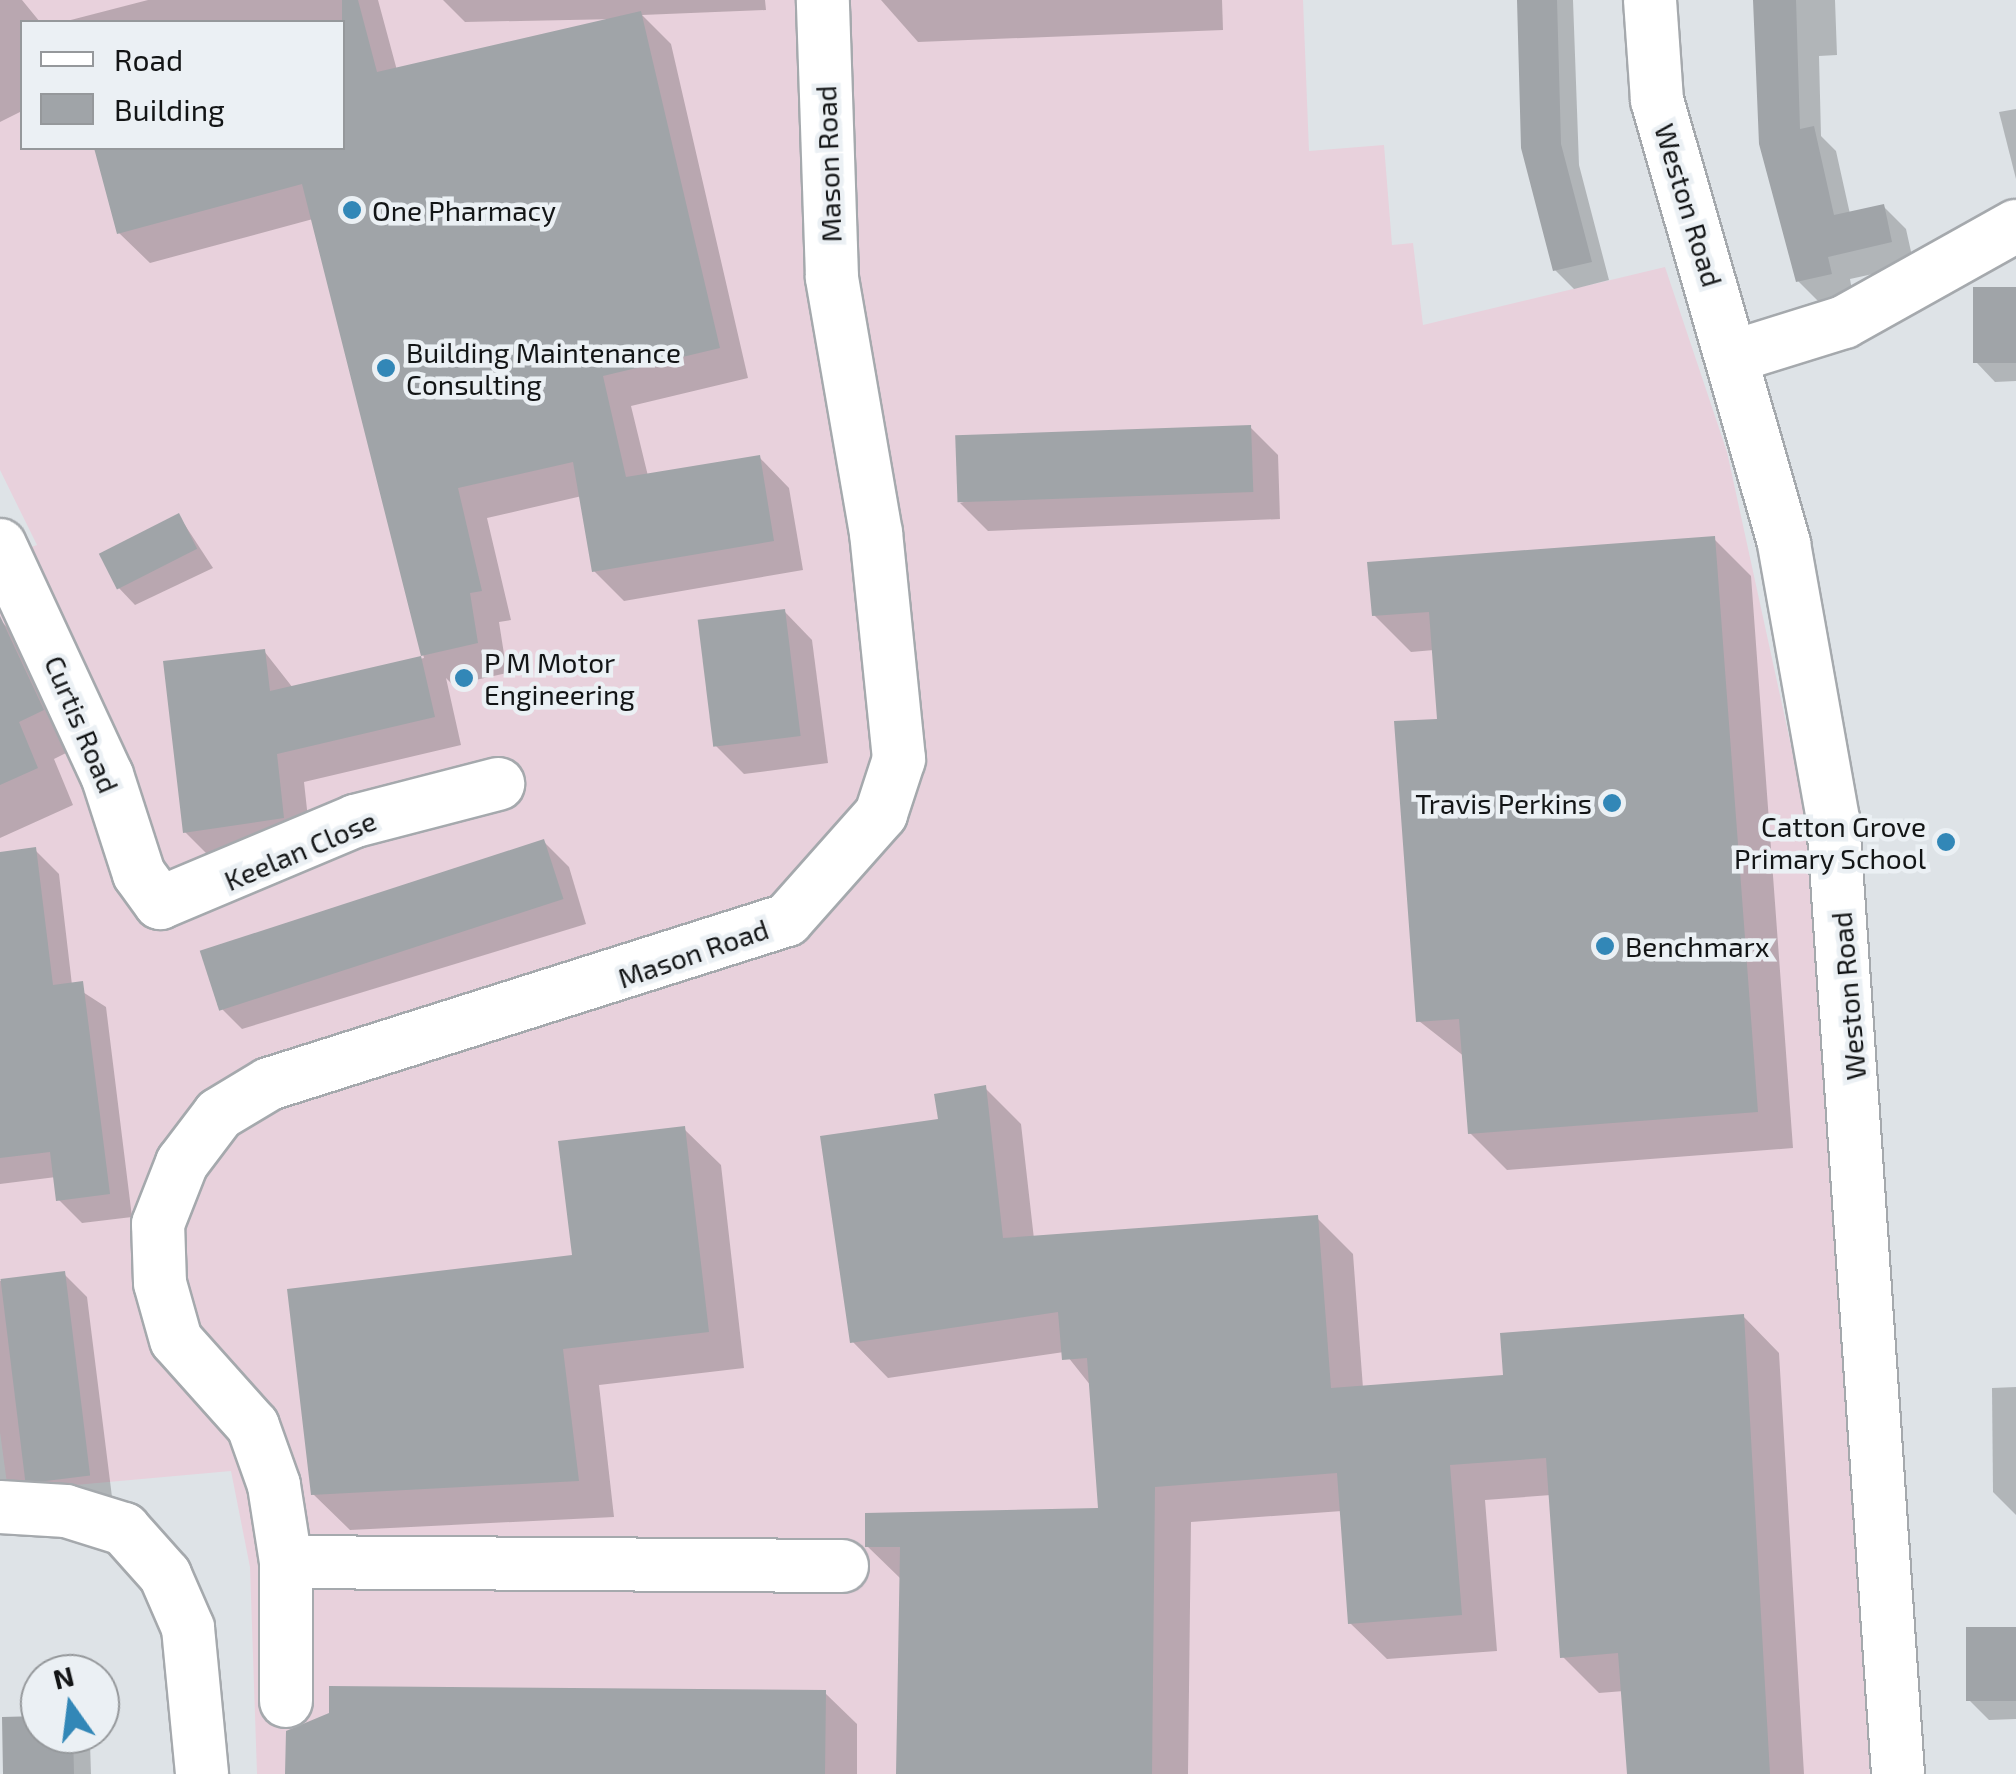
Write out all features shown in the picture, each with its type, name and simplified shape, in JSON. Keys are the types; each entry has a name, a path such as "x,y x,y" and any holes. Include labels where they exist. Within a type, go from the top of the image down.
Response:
{"street":[{"name":"Mason Road","path":"286,1701 286,1562 253,1426 176,1340 160,1284 158,1224 182,1163 220,1114 270,1084 787,920 881,814 900,759 876,533 832,277 823,0"},
{"name":"Weston Road","path":"1650,0 1657,100 1736,356 1790,574 1833,820 1898,1774"},
{"path":"1736,356 1844,322 2016,226"},
{"name":"Curtis Road","path":"0,545 100,760 139,874 160,903"},
{"name":"Keelan Close","path":"160,903 355,822 498,784"},
{"path":"0,1507 66,1511 124,1529 165,1575 188,1628 202,1774"},
{"path":"286,1562 842,1566"}],"shaded area":[{"path":"0,0 1303,0 1309,151 1384,145 1392,245 1413,243 1423,325 1665,267 1727,452 1807,819 1832,1087 1870,1774 257,1774 250,1567 231,1471 8,1491 0,1432 0,558 37,545 0,470"}],"building":[{"path":"342,0 358,0 377,72 641,11 720,348 603,376 626,477 760,455 774,541 592,572 573,462 458,488 482,591 470,593 478,643 421,656 302,184 117,234 95,150 345,150"},
{"path":"1517,0 1557,0 1561,144 1592,262 1553,271 1521,148"},
{"path":"1753,0 1796,0 1800,129 1814,126 1834,215 1884,204 1892,242 1828,257 1832,274 1796,282 1759,144"},
{"path":"1973,287 2016,287 2016,363 1973,363"},
{"path":"1251,425 1253,492 958,502 955,435"},
{"path":"179,513 197,549 117,589 99,554"},
{"path":"1715,536 1758,1112 1468,1134 1459,1019 1416,1022 1394,721 1437,719 1429,612 1372,616 1367,562"},
{"path":"785,609 801,736 713,747 698,620"},
{"path":"0,616 44,710 19,722 38,768 0,785"},
{"path":"265,649 270,691 421,656 435,717 277,754 284,818 183,833 163,661"},
{"path":"544,839 563,899 219,1011 200,951"},
{"path":"36,847 53,985 83,981 110,1194 56,1201 50,1152 0,1158 0,852"},
{"path":"986,1085 1003,1238 1318,1215 1331,1388 1503,1375 1500,1333 1744,1314 1770,1774 1627,1774 1618,1653 1560,1658 1546,1458 1450,1465 1462,1615 1348,1624 1337,1473 1155,1487 1152,1774 896,1774 900,1547 865,1547 865,1513 1098,1508 1087,1358 1062,1360 1058,1312 850,1343 820,1136 938,1119 934,1094"},
{"path":"685,1126 709,1332 563,1349 579,1481 311,1495 287,1289 572,1255 558,1141"},
{"path":"65,1271 90,1475 26,1483 0,1279"},
{"path":"1966,1627 2016,1627 2016,1701 1966,1701"},
{"path":"329,1686 826,1690 825,1774 285,1774 286,1731 329,1713"},
{"path":"2,1717 20,1717 20,1754 74,1754 74,1774 3,1774"}],"place":[{"name":"One Pharmacy","path":"352,210"},
{"name":"Building Maintenance Consulting","path":"386,368"},
{"name":"P M Motor Engineering","path":"464,678"},
{"name":"Travis Perkins","path":"1612,803"},
{"name":"Catton Grove Primary School","path":"1946,842"},
{"name":"Benchmarx","path":"1605,946"}]}
